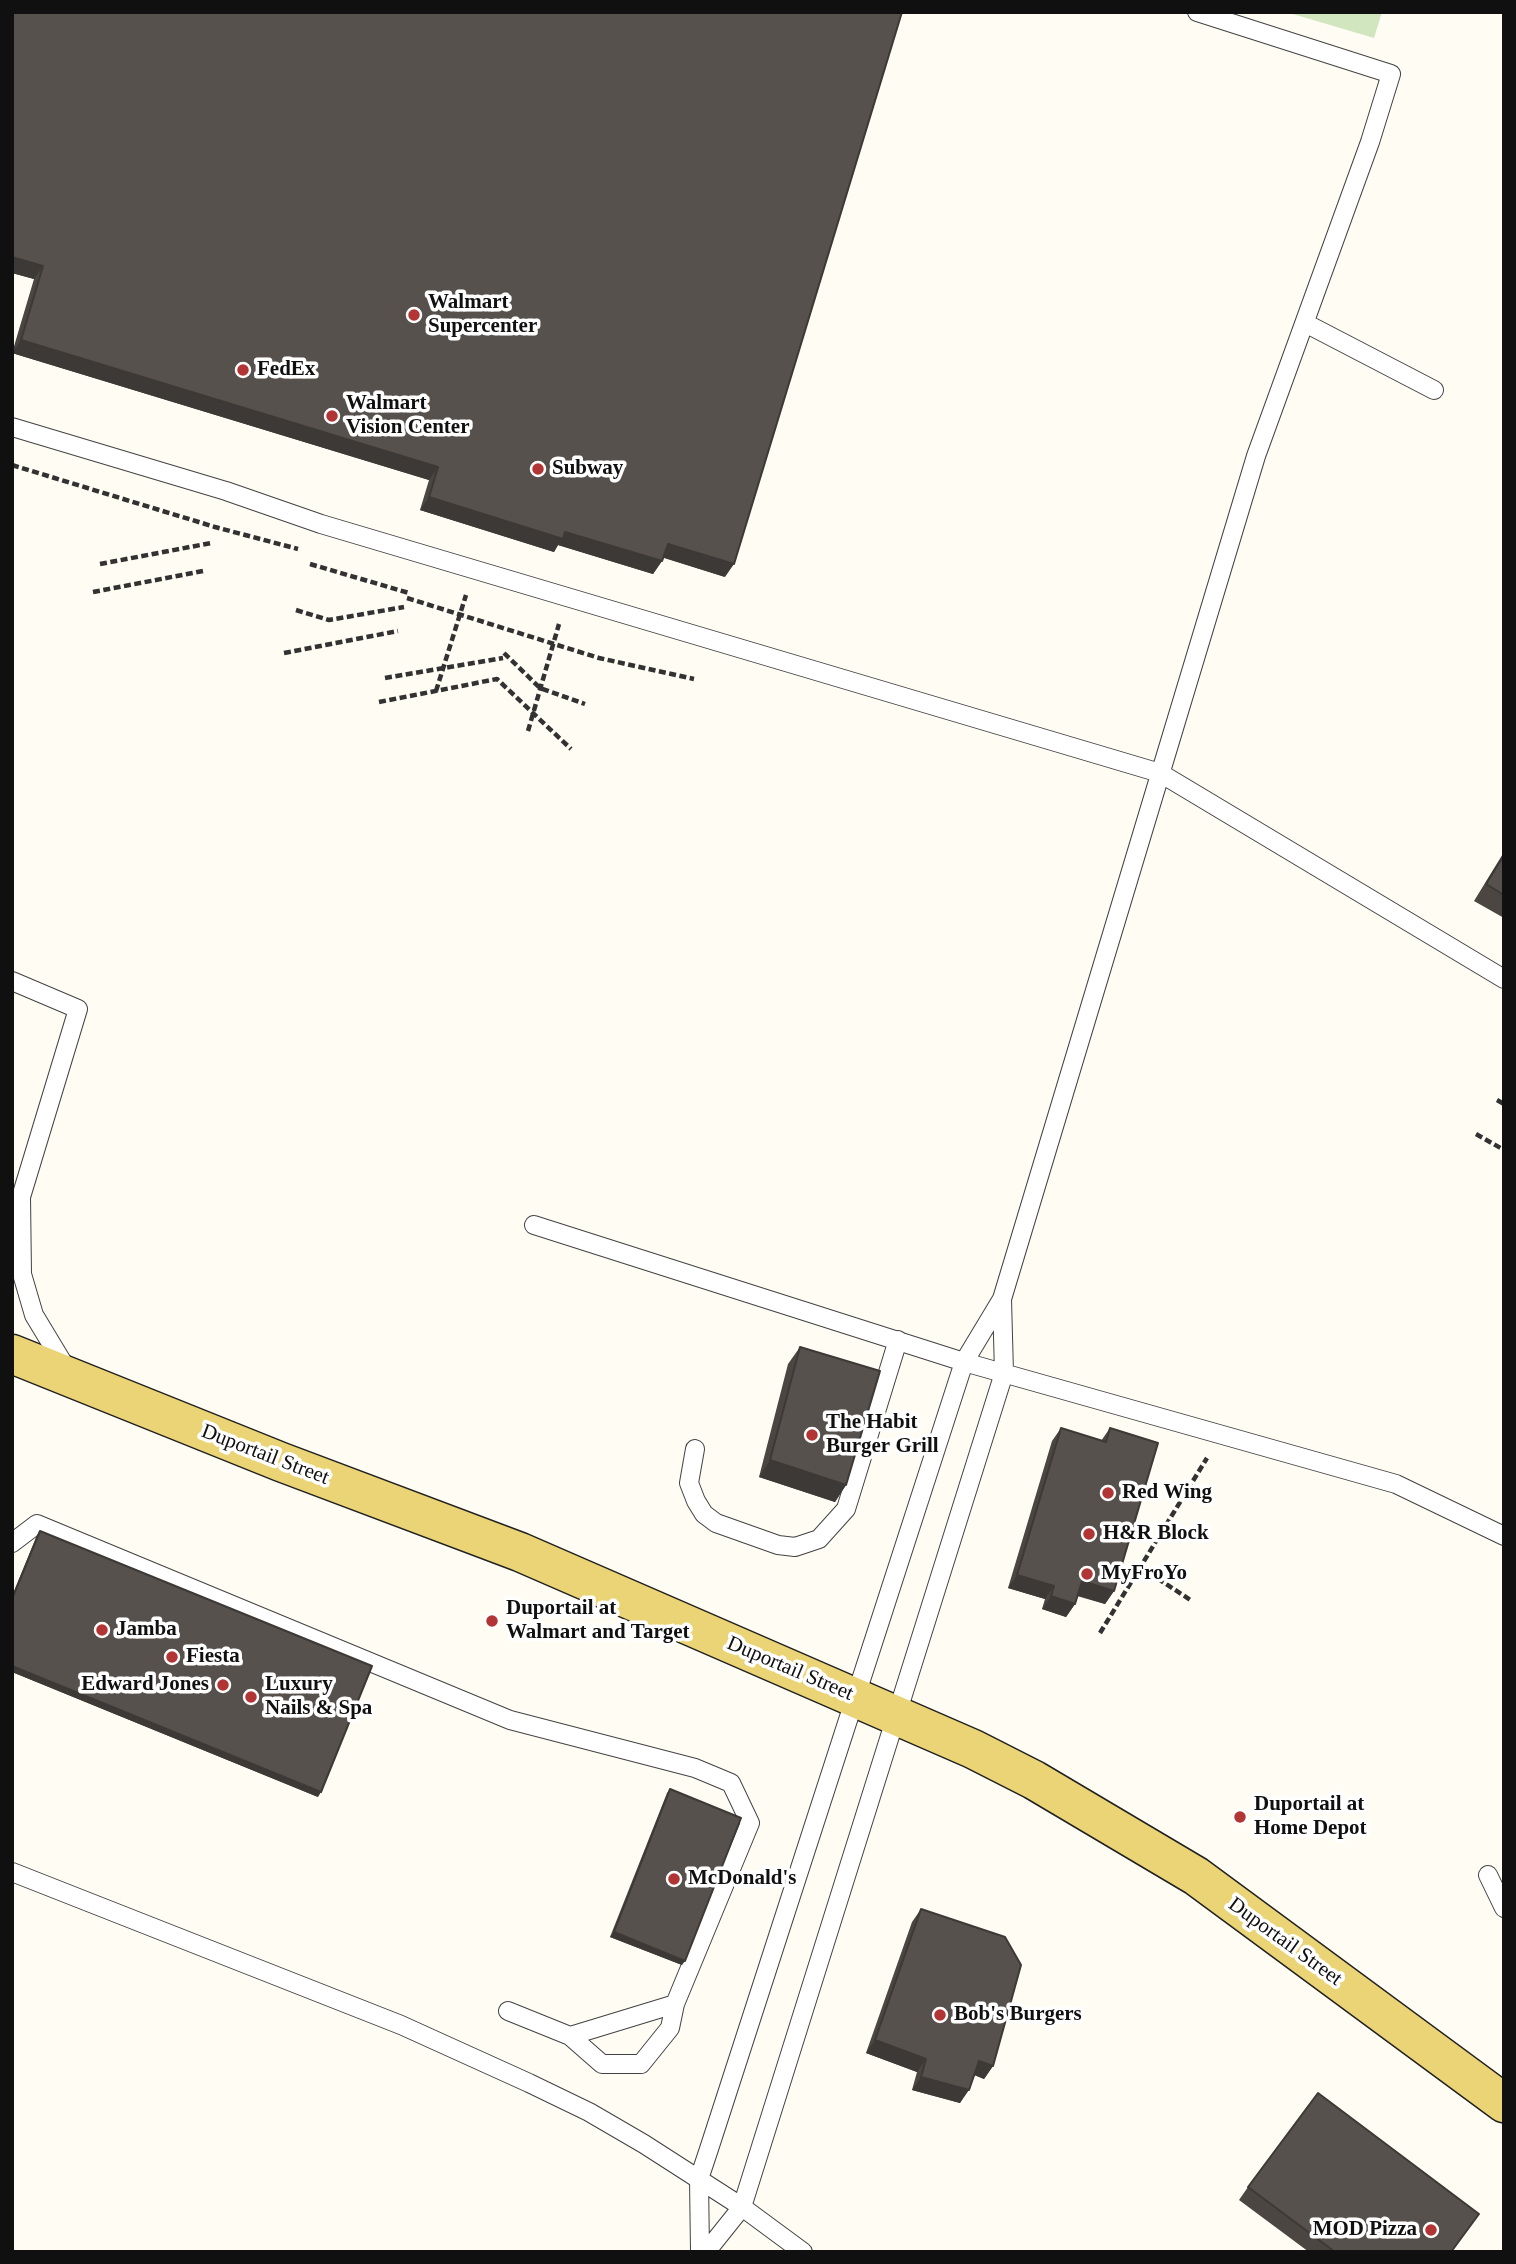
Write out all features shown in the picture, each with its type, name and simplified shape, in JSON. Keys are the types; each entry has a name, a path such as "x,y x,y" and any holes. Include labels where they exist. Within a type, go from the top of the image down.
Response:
{"main road":[{"name":"Duportail Street","path":"12,1354 281,1462 520,1552 897,1714 1034,1780 1196,1876 1504,2103"}],"lane":[{"path":"700,2252 699,2179 964,1362 1002,1299 1256,456 1370,142 1391,74 1197,12"},
{"path":"1305,323 1434,390"},
{"path":"12,427 474,569 1160,773 1504,979"},
{"path":"12,981 78,1009 17,1204 27,1294 46,1338 73,1378"},
{"path":"534,1225 964,1362 1396,1484 1504,1536"},
{"path":"706,2252 742,2207 1004,1373 1002,1299"},
{"path":"695,1449 689,1483 695,1501 716,1523 778,1545 795,1546 819,1539 846,1509 898,1340"},
{"path":"12,1543 37,1524 510,1720 695,1768 731,1783 750,1822 675,2004 670,2028 641,2064 603,2064 570,2036 508,2011"},
{"path":"12,1872 452,2046 589,2112 742,2207 803,2252"},
{"path":"1488,1875 1504,1908"},
{"path":"570,2036 675,2004"}],"path":[{"path":"12,465 203,524 300,549"},
{"path":"100,564 211,543"},
{"path":"310,564 599,658 694,679"},
{"path":"436,691 474,569"},
{"path":"93,592 203,571"},
{"path":"528,731 567,596"},
{"path":"296,610 329,620 404,607"},
{"path":"284,653 398,631"},
{"path":"385,678 503,656 540,688 585,704"},
{"path":"379,702 497,679 571,749"},
{"path":"1497,1100 1504,1104"},
{"path":"1476,1134 1504,1150"},
{"path":"1100,1633 1221,1435"},
{"path":"1140,1567 1192,1601"}],"green space":[{"path":"1286,12 1382,12 1374,38"}],"building":[{"name":"Walmart Supercenter","path":"12,12 902,12 734,564 668,544 662,561 565,532 563,539 429,497 438,467 21,340 43,266 12,257"},
{"path":"1504,855 1504,895 1486,884"},
{"name":"The Habit Burger Grill","path":"800,1347 880,1371 846,1485 770,1460"},
{"path":"1061,1428 1106,1442 1110,1428 1158,1443 1114,1591 1082,1581 1075,1604 1051,1596 1054,1586 1017,1575"},
{"path":"40,1531 372,1666 321,1792 12,1666 12,1599"},
{"name":"McDonald's","path":"670,1789 741,1818 685,1961 614,1932"},
{"name":"Bob's Burgers","path":"921,1909 1005,1937 1021,1965 993,2066 979,2061 969,2090 921,2077 926,2059 875,2040"},
{"path":"1318,2093 1479,2214 1451,2252 1335,2252 1248,2187"}],"place":[{"name":"Walmart Supercenter","path":"414,315"},
{"name":"FedEx","path":"243,370"},
{"name":"Walmart Vision Center","path":"332,416"},
{"name":"Subway","path":"538,469"},
{"name":"The Habit Burger Grill","path":"812,1435"},
{"name":"Red Wing","path":"1108,1493"},
{"name":"H&R Block","path":"1089,1534"},
{"name":"MyFroYo","path":"1087,1574"},
{"name":"Duportail at Walmart and Target","path":"492,1621"},
{"name":"Jamba","path":"102,1630"},
{"name":"Fiesta","path":"172,1657"},
{"name":"Edward Jones","path":"223,1685"},
{"name":"Luxury Nails & Spa","path":"251,1697"},
{"name":"Duportail at Home Depot","path":"1240,1817"},
{"name":"McDonald's","path":"674,1879"},
{"name":"Bob's Burgers","path":"940,2015"},
{"name":"MOD Pizza","path":"1431,2230"}]}
